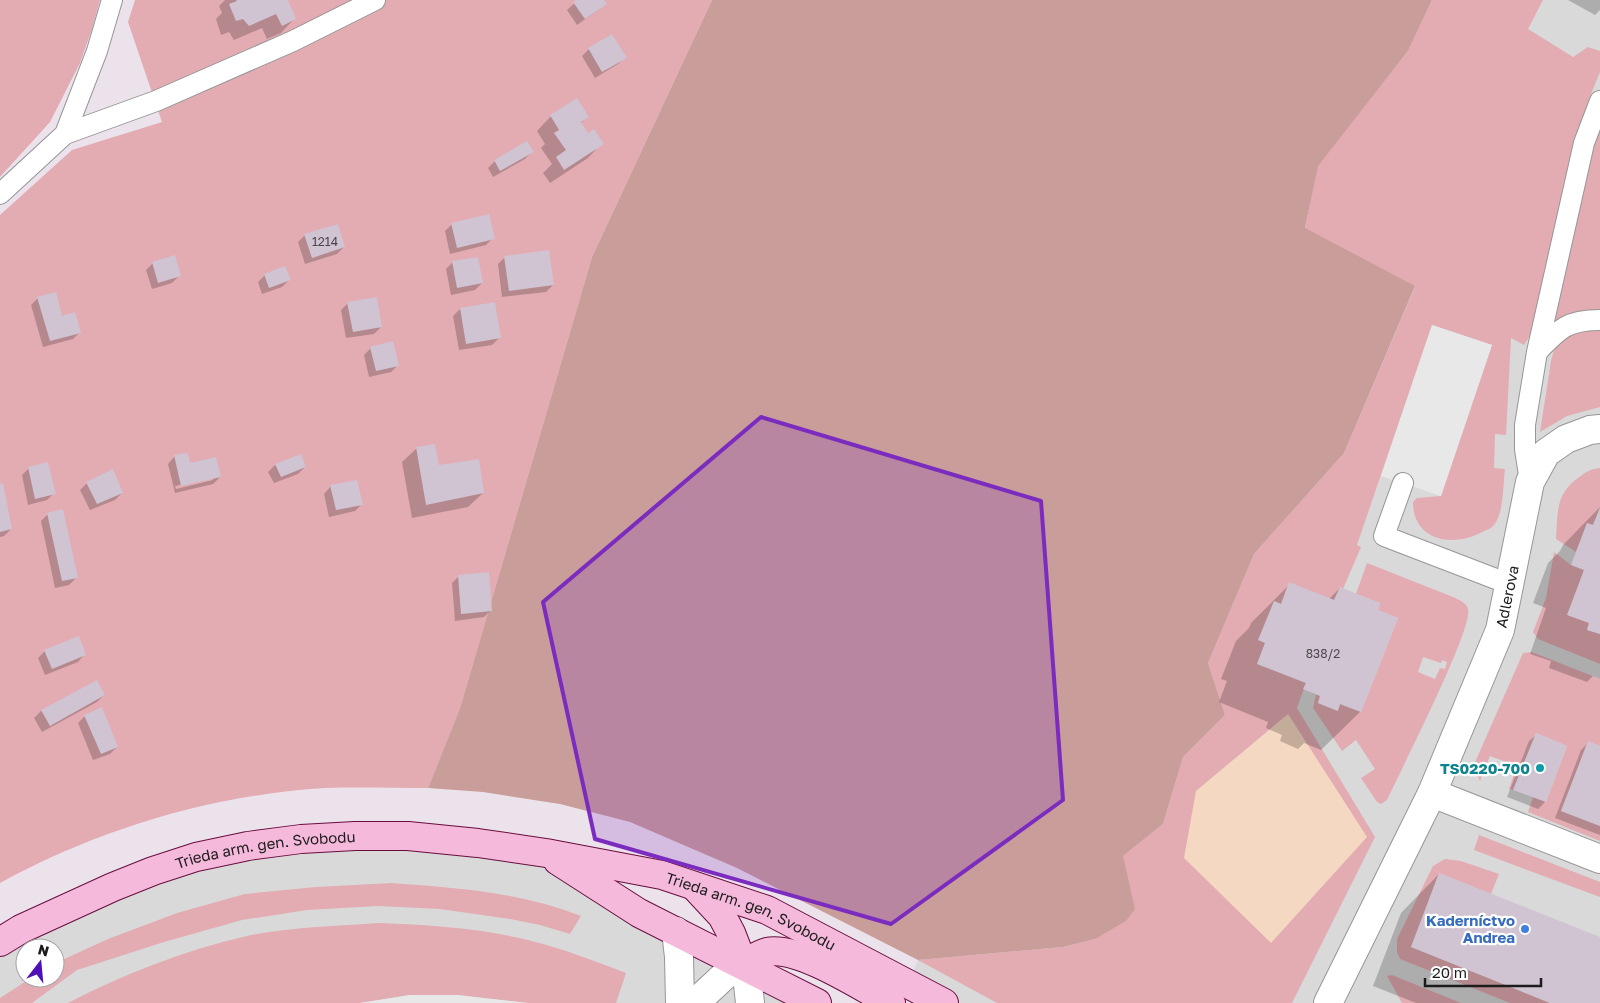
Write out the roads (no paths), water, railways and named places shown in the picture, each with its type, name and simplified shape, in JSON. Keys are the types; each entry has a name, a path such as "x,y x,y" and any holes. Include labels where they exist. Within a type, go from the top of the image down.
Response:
{"street":[{"name":"Adlerova","path":"1328,1003 1432,793 1500,630 1530,482 1546,453 1566,439 1590,430 1600,429"},
{"path":"1432,793 1600,859"},
{"name":"Trieda arm. gen. Svobodu","path":"0,942 21,929 64,908 153,871 196,857 248,846 301,839 408,836 478,842 662,875 767,910 944,1003"},
{"name":"Trieda arm. gen. Svobodu","path":"546,853 639,913 743,964 797,999"},
{"path":"693,885 722,916 731,933 743,964 750,1003"},
{"path":"676,932 680,965 680,1003"},
{"path":"695,1003 724,976 743,964 766,952 780,951 793,953 812,960 891,1003"}],"lane":[{"path":"65,134 97,51 112,0"},
{"path":"0,194 65,134 156,101 294,41 375,0"},
{"path":"1530,482 1525,450 1525,425 1537,352 1584,143 1600,100"},
{"path":"1537,352 1557,330 1581,320 1600,320"},
{"path":"1403,483 1384,536 1509,584"}],"place":[{"name":"TS0220-700","path":"1540,768"},
{"name":"Kaderníctvo Andrea","path":"1525,929"}]}
